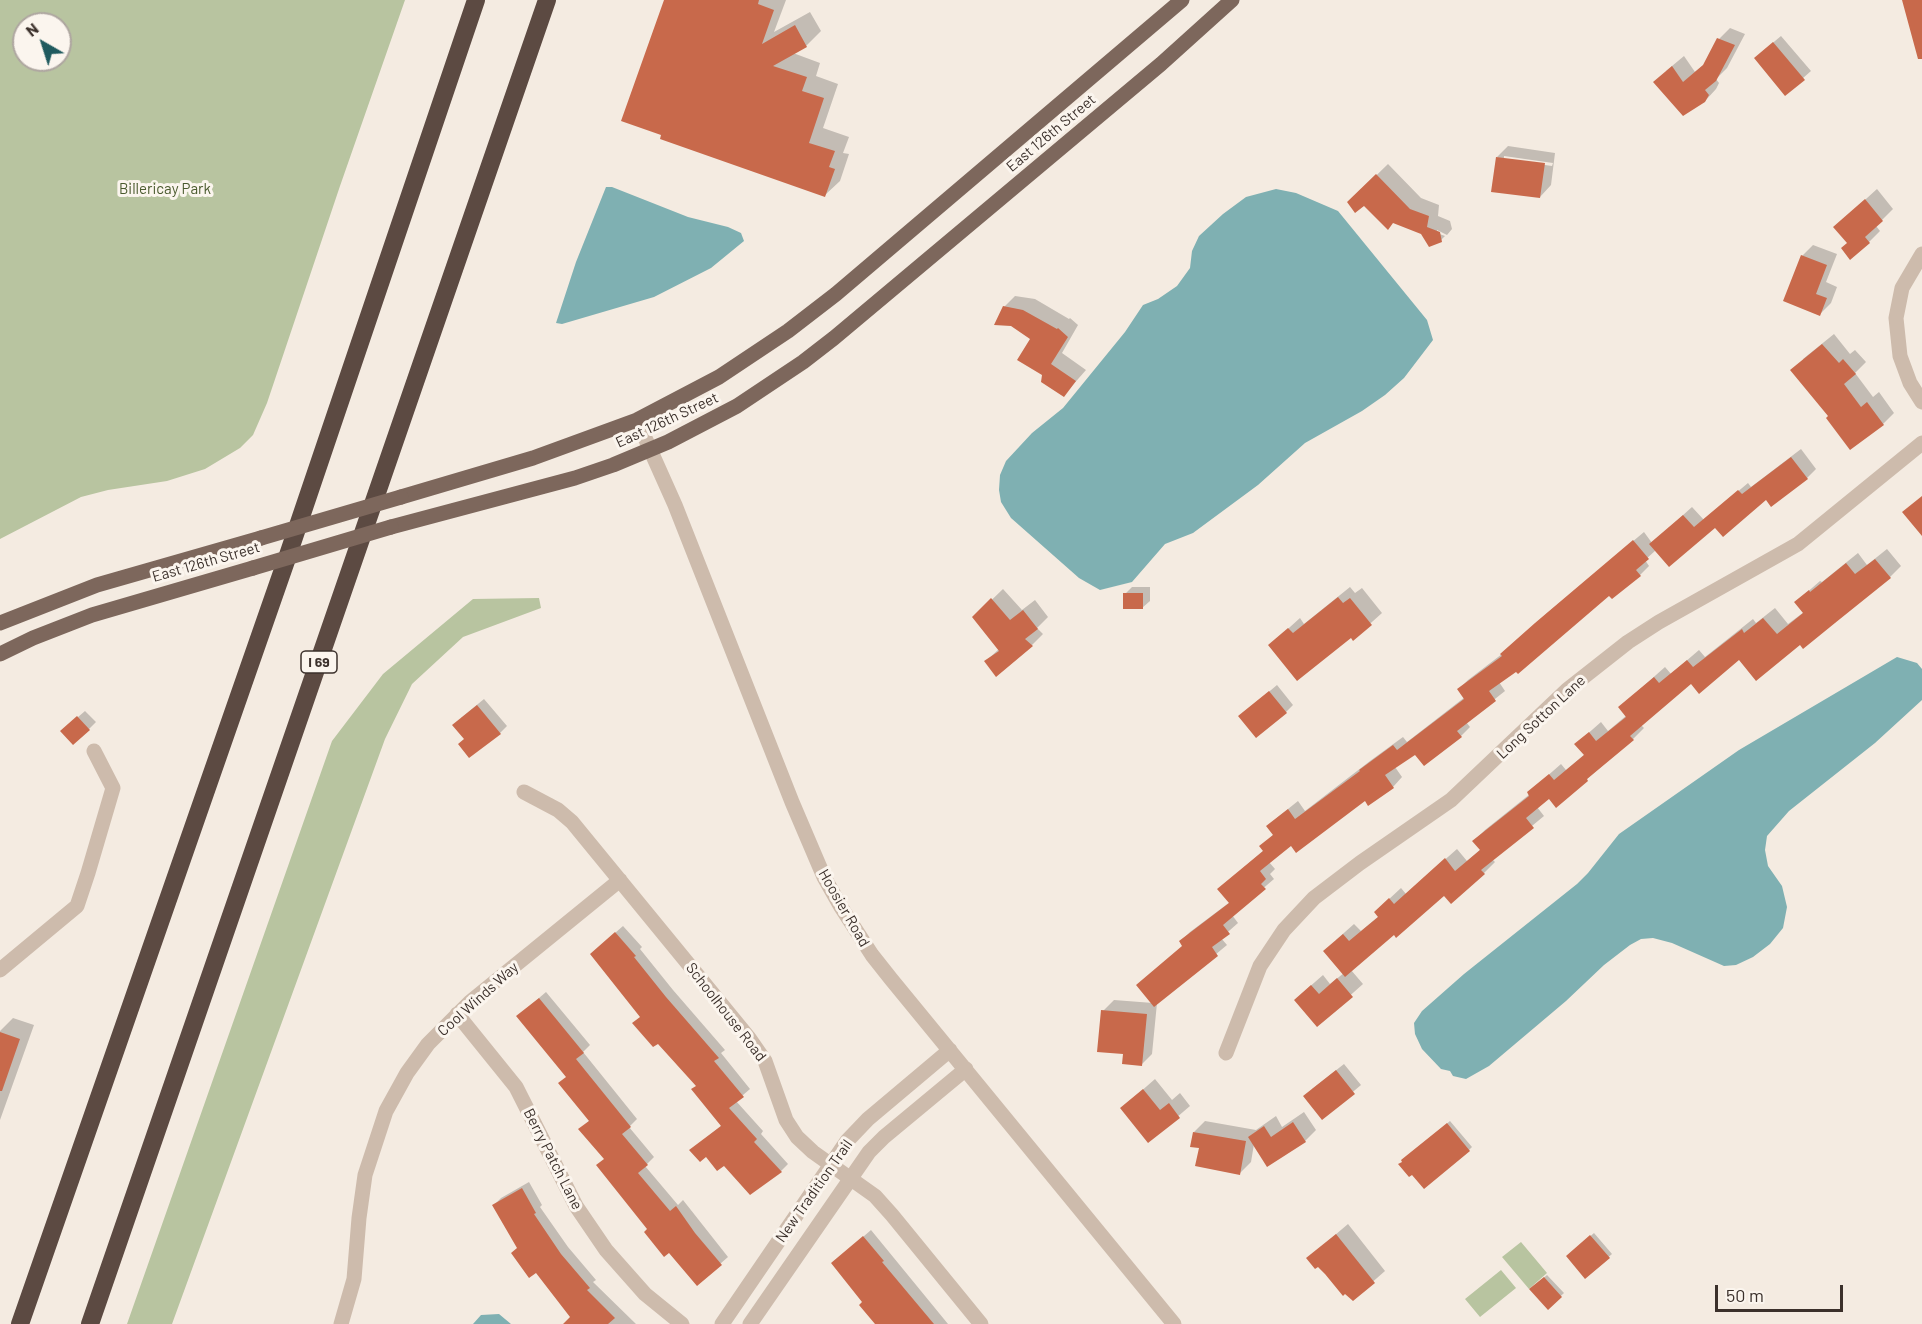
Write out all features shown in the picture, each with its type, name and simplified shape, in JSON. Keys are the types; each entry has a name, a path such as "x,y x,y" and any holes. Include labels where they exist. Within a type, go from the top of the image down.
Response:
{"highway":[{"path":"20,1324 290,550 476,0"},
{"name":"I 69","path":"90,1324 547,0"}],"main road":[{"name":"East 126th Street","path":"0,623 97,585 533,458 637,420 719,377 788,331 956,193 1182,0"},
{"name":"East 126th Street","path":"0,654 33,638 92,615 391,527 575,478 651,450 737,406 803,362 834,338 1161,64 1232,0"}],"street":[{"path":"1922,254 1902,288 1896,318 1900,356 1910,383 1922,402"},
{"name":"Hoosier Road","path":"637,420 787,791 824,877 841,907 872,955 1174,1324"},
{"name":"Long Sotton Lane","path":"1226,1053 1260,966 1284,930 1314,898 1359,863 1451,800 1567,690 1628,642 1659,622 1798,544 1922,443"},
{"path":"0,970 76,906 113,789 94,751"},
{"name":"Schoolhouse Road","path":"524,792 558,810 572,822 759,1051 771,1074 790,1129 804,1145 874,1196 981,1324"},
{"name":"Cool Winds Way","path":"341,1324 354,1279 365,1175 378,1131 407,1073 422,1052 457,1014 620,880"},
{"name":"Berry Patch Lane","path":"457,1014 516,1087 576,1206 606,1250 645,1294 682,1324"},
{"name":"New Tradition Trail","path":"722,1324 847,1141 868,1119 950,1050"},
{"name":"New Tradition Trail","path":"750,1324 866,1156 884,1137 966,1069"}],"green space":[{"name":"Billericay Park","path":"0,0 405,0 267,403 253,435 240,448 205,469 167,481 108,490 81,497 0,539"},
{"path":"539,598 541,608 463,637 412,684 385,739 172,1324 127,1324 332,741 383,674 473,599"},
{"path":"1521,1242 1547,1273 1529,1289 1502,1257"},
{"path":"1501,1270 1516,1288 1480,1317 1465,1299"}],"water":[{"path":"606,187 612,187 688,217 728,227 741,233 744,241 711,268 654,297 562,324 556,323 576,262"},
{"path":"1276,189 1296,193 1338,211 1427,320 1433,340 1404,378 1385,395 1362,411 1305,443 1258,485 1193,533 1165,544 1132,582 1100,590 1079,578 1011,518 1001,502 999,490 1000,475 1006,461 1032,433 1063,408 1125,332 1143,305 1158,299 1177,286 1190,268 1192,251 1199,236 1246,197"},
{"path":"1897,657 1917,663 1922,669 1922,700 1875,743 1789,811 1767,836 1765,850 1768,866 1782,886 1787,907 1783,928 1770,944 1753,957 1736,965 1724,966 1672,943 1653,938 1641,939 1604,965 1566,1001 1489,1066 1466,1079 1453,1076 1450,1071 1441,1069 1422,1049 1415,1034 1414,1023 1422,1011 1464,974 1577,884 1619,834 1739,750"},
{"path":"499,1314 511,1324 473,1324 481,1315"}],"building":[{"path":"664,0 759,0 758,4 774,10 762,44 795,25 807,47 773,66 807,77 802,91 824,98 809,143 835,151 829,167 835,169 825,197 660,139 661,135 621,121"},
{"path":"1902,0 1922,0 1922,59 1918,59"},
{"path":"1717,38 1735,45 1716,81 1705,90 1709,95 1705,102 1683,116 1653,82 1672,66 1683,82 1703,65"},
{"path":"1773,42 1805,80 1785,96 1754,58"},
{"path":"1496,157 1545,163 1540,198 1491,192"},
{"path":"1376,174 1410,209 1429,216 1427,227 1440,232 1442,242 1429,247 1421,234 1393,223 1388,230 1364,206 1355,213 1347,202"},
{"path":"1865,199 1883,221 1865,237 1870,243 1850,260 1841,248 1847,243 1833,227"},
{"path":"1801,255 1827,265 1816,294 1827,298 1820,316 1783,301"},
{"path":"1003,306 1023,310 1058,328 1068,337 1051,364 1076,381 1064,397 1041,382 1042,375 1017,360 1030,339 1011,326 994,325"},
{"path":"1822,344 1839,363 1843,359 1856,374 1844,384 1861,407 1867,402 1884,425 1850,450 1826,418 1828,416 1790,370"},
{"path":"1791,457 1808,479 1771,507 1766,500 1723,537 1715,528 1669,567 1649,544 1683,515 1694,527 1738,490 1742,494"},
{"path":"1922,496 1922,536 1902,512"},
{"path":"1633,540 1649,559 1636,570 1641,576 1612,599 1609,596 1518,674 1516,672 1489,691 1496,701 1457,731 1462,737 1424,766 1415,755 1385,775 1394,788 1368,806 1365,801 1296,853 1291,846 1260,871 1266,879 1261,884 1266,889 1223,925 1230,934 1212,947 1218,956 1154,1007 1136,985 1182,946 1179,941 1229,903 1217,889 1263,851 1259,846 1273,835 1266,826 1288,809 1295,819 1393,745 1397,750 1464,699 1457,689 1502,656 1500,654 1535,623"},
{"path":"1875,559 1891,578 1803,649 1800,645 1756,681 1739,660 1699,694 1691,684 1630,736 1634,740 1556,808 1549,799 1526,818 1534,828 1481,870 1485,874 1451,904 1444,896 1396,938 1394,935 1345,977 1323,951 1343,934 1349,941 1378,917 1374,912 1389,898 1394,904 1445,858 1455,871 1480,850 1472,841 1529,796 1527,792 1549,774 1554,780 1584,755 1574,744 1589,732 1596,741 1626,717 1618,707 1654,677 1659,683 1687,660 1693,667 1742,629 1744,633 1763,618 1777,634 1803,613 1794,602 1809,590 1810,592 1846,563 1855,574"},
{"path":"1123,593 1143,593 1143,609 1123,609"},
{"path":"1338,597 1343,603 1350,598 1372,625 1353,641 1351,638 1297,681 1268,645 1288,628 1293,633"},
{"path":"991,598 1010,620 1023,610 1038,629 1025,639 1033,646 996,677 984,661 999,651 972,617"},
{"path":"1269,691 1287,713 1256,738 1238,716"},
{"path":"477,705 501,734 469,758 458,744 464,739 452,725"},
{"path":"77,716 90,730 73,745 60,731"},
{"path":"615,932 666,997 719,1058 714,1061 744,1097 729,1108 757,1139 754,1142 782,1172 750,1195 724,1166 717,1171 706,1157 700,1162 689,1150 721,1126 691,1089 696,1086 658,1044 653,1047 632,1023 640,1017 590,954"},
{"path":"1337,978 1353,997 1317,1027 1294,1000 1311,985 1319,994"},
{"path":"539,998 584,1053 576,1059 631,1127 622,1134 648,1165 638,1173 670,1211 676,1206 722,1265 697,1286 669,1253 664,1257 644,1232 647,1229 596,1165 604,1159 578,1129 589,1121 558,1083 566,1077 516,1016"},
{"path":"1101,1010 1147,1014 1142,1066 1122,1064 1123,1054 1097,1052"},
{"path":"0,1032 20,1039 2,1091 0,1091"},
{"path":"1336,1070 1355,1094 1322,1120 1303,1096"},
{"path":"1143,1089 1160,1110 1169,1103 1180,1118 1148,1143 1120,1108"},
{"path":"1293,1122 1306,1142 1267,1167 1248,1137 1264,1126 1271,1137"},
{"path":"1447,1123 1470,1151 1424,1189 1398,1164"},
{"path":"1193,1132 1246,1141 1240,1175 1195,1166 1199,1148 1190,1147"},
{"path":"522,1188 536,1213 534,1214 561,1254 590,1288 587,1290 615,1318 608,1324 563,1324 570,1317 536,1273 529,1278 511,1253 517,1248 492,1205"},
{"path":"1336,1234 1375,1283 1353,1301 1345,1294 1343,1296 1325,1274 1318,1267 1315,1269 1306,1258"},
{"path":"1590,1235 1610,1258 1585,1279 1566,1256"},
{"path":"863,1236 934,1324 875,1324 859,1305 862,1302 831,1263"},
{"path":"1544,1277 1562,1297 1548,1310 1529,1289"}]}
